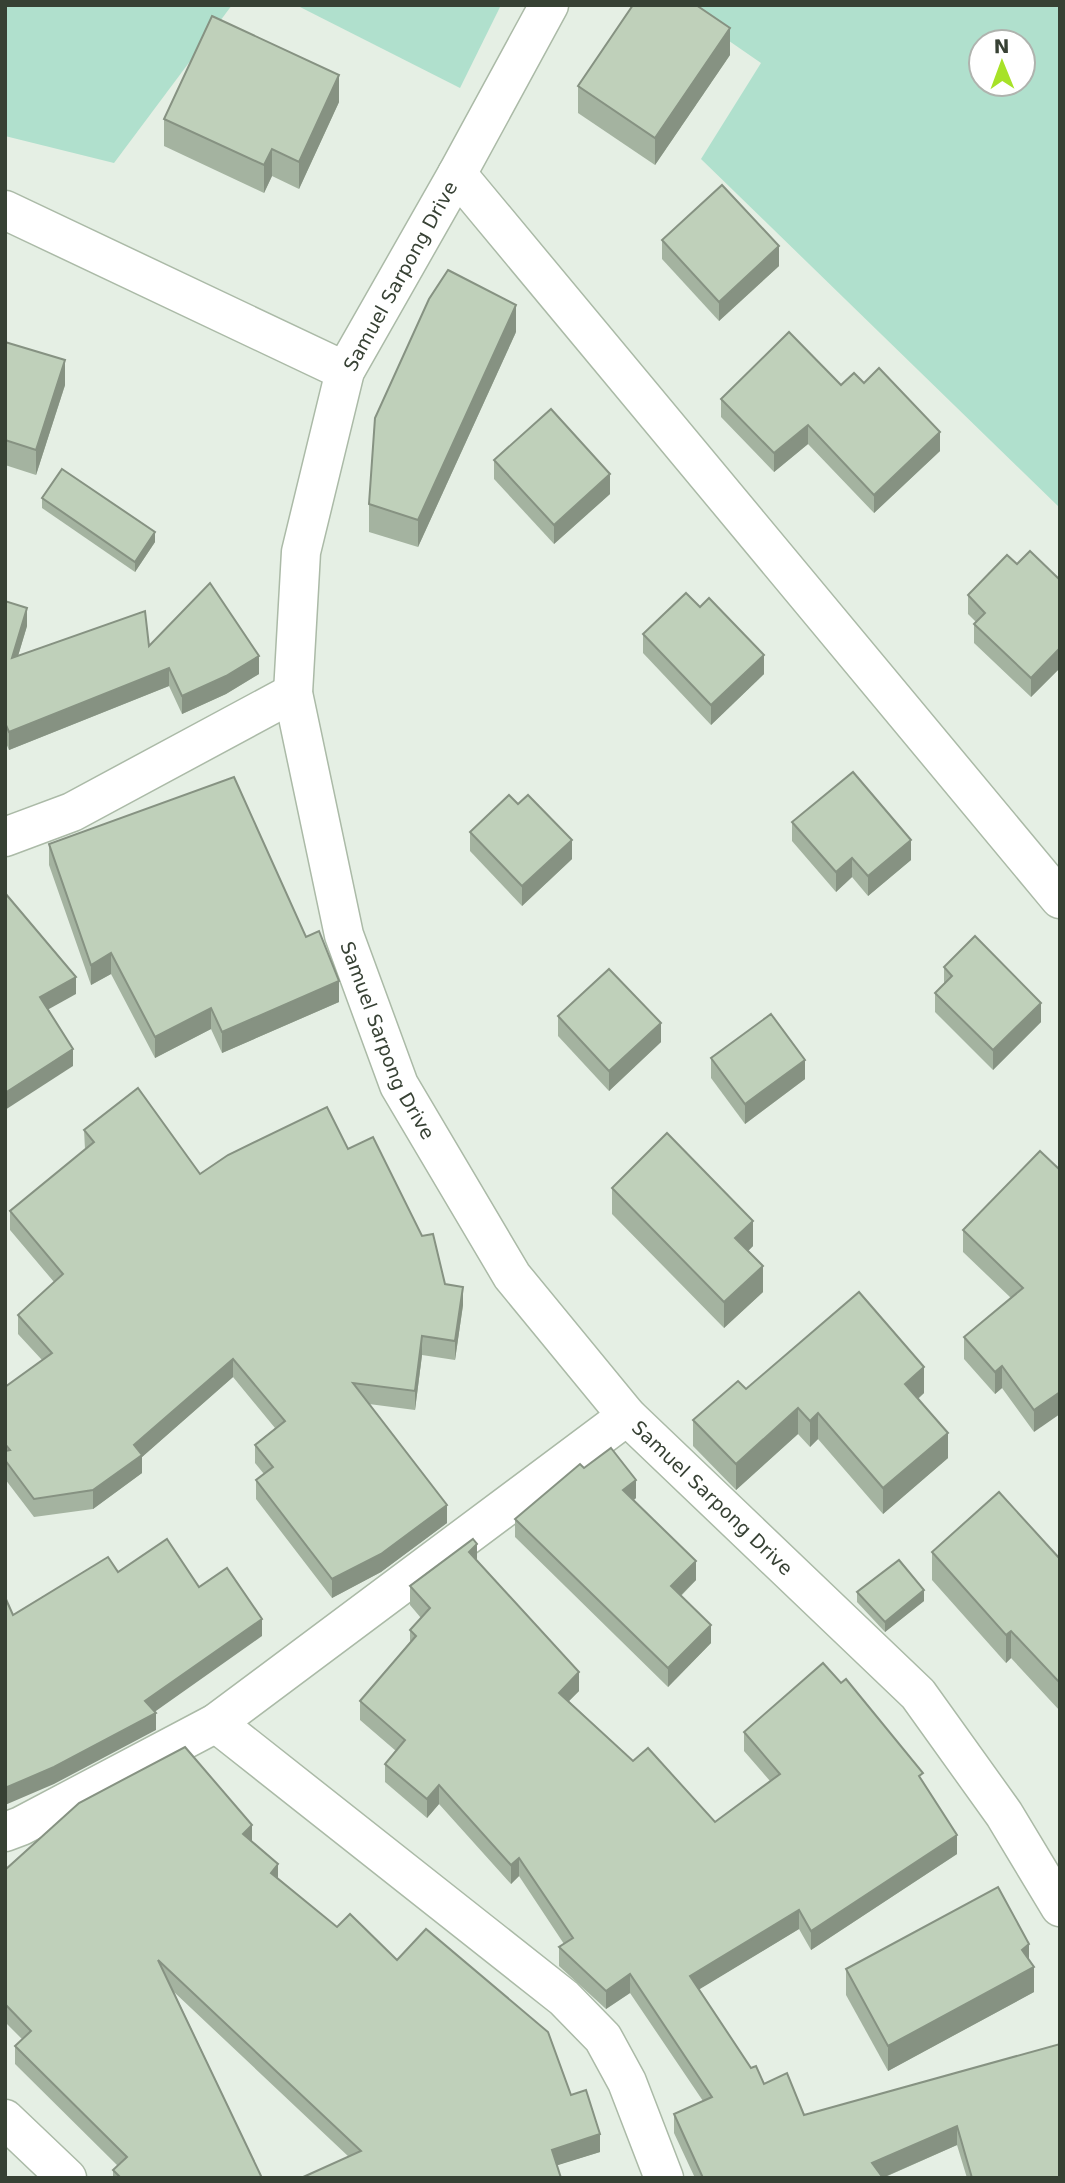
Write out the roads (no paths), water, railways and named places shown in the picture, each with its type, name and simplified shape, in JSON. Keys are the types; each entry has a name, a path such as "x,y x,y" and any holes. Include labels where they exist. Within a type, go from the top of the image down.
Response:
{"street":[{"name":"Samuel Sarpong Drive","path":"549,5 345,371 301,552 293,693 344,935 400,1085 512,1276 627,1416 918,1694 1004,1814 1060,1907"},
{"path":"457,174 1060,899"},
{"path":"5,210 345,371"},
{"path":"5,836 72,812 293,693"},
{"path":"5,1832 216,1723 627,1416"},
{"path":"216,1723 564,1998 603,2038 627,2082 664,2178"},
{"path":"5,2119 67,2178"}]}
